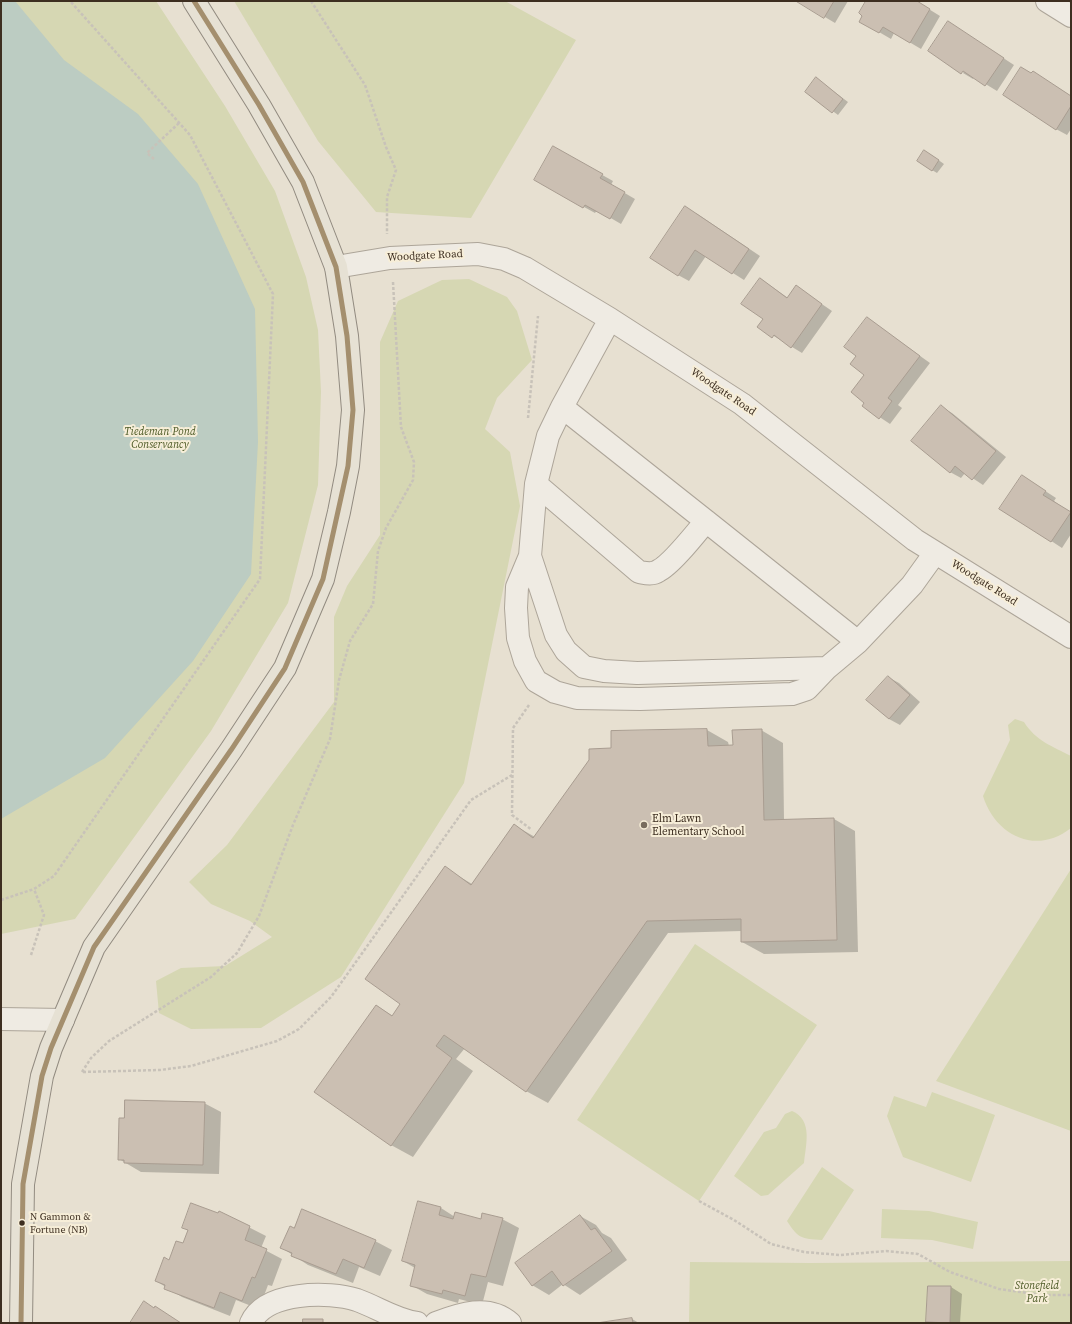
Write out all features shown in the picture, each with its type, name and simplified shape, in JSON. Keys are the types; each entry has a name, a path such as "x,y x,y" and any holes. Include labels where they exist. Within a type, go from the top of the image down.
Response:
{"main road":[{"path":"21,1323 23,1184 42,1076 63,1020 94,947 231,750 285,668 323,579 348,466 353,410 347,336 336,267 303,182 259,105 194,1"}],"street":[{"path":"1047,1 1071,16"},
{"name":"Woodgate Road","path":"336,267 390,258 478,254 504,259 525,268 610,319 742,404 915,540 1071,637"},
{"path":"610,319 562,407 548,436 536,484 530,556 518,587 516,608 518,638 525,661 536,681 555,692 577,698 640,699 792,694 807,689 827,668 858,642 912,585 936,553"},
{"path":"562,407 858,642"},
{"path":"536,484 639,572 648,574 658,571 678,553 706,521"},
{"path":"530,556 556,634 566,651 584,667 604,671 637,672 827,668"},
{"path":"1,1019 63,1020"},
{"path":"251,1323 264,1307 293,1297 315,1294 357,1300 404,1321 416,1323"},
{"path":"436,1323 463,1313 484,1312 503,1317 510,1323"}],"path":[{"path":"1,900 34,888 54,876 260,579 273,294 190,135 70,1"},
{"path":"154,159 147,153 179,123"},
{"path":"530,703 513,728 512,815 532,830"},
{"path":"82,1072 160,1070 191,1066 277,1040 299,1029 331,997 471,800 512,775"},
{"path":"31,955 44,915 34,888"},
{"path":"699,1201 734,1220 771,1244 804,1252 840,1255 886,1251 918,1254 950,1272 999,1289 1042,1295 1071,1294"}],"green space":[{"name":"Tiedeman Pond Conservancy","path":"1,1 156,1 225,106 275,191 306,277 318,330 321,392 318,485 288,603 211,731 75,919 1,934"},
{"path":"234,1 505,1 576,40 471,218 376,212 318,141"},
{"path":"469,279 507,297 517,311 532,360 497,398 485,429 510,452 520,506 464,783 341,977 261,1028 191,1029 159,1013 156,981 181,968 225,966 272,937 250,921 211,904 189,882 227,845 334,702 334,617 347,586 380,535 380,342 398,301 442,280"},
{"path":"1015,719 1024,722 1034,734 1045,742 1071,756 1071,828 1058,836 1044,840 1031,840 1018,837 1007,831 997,821 989,810 983,796 1010,740 1008,725"},
{"path":"1071,869 1071,1131 936,1081"},
{"path":"695,944 817,1025 699,1201 577,1120"},
{"path":"932,1092 995,1115 971,1182 903,1157 887,1116 894,1096 926,1107"},
{"path":"792,1111 799,1115 806,1126 807,1141 804,1163 768,1195 761,1196 734,1176 764,1132 776,1128 785,1114"},
{"path":"822,1167 854,1190 822,1240 809,1239 797,1234 787,1221"},
{"path":"882,1209 929,1211 978,1222 973,1249 932,1240 881,1238"},
{"name":"Stonefield Park","path":"1071,1261 1071,1323 689,1323 690,1262 811,1263"}],"shaded area":[{"name":"Tiedeman Pond Conservancy","path":"1,1 15,1 64,60 138,114 198,184 255,309 258,442 251,574 193,661 105,758 1,819"}],"building":[{"path":"796,1 834,1 824,18"},
{"path":"866,1 917,1 930,9 910,43 883,27 879,33 859,22 862,16 859,13"},
{"path":"948,21 1004,58 985,86 963,71 961,74 928,51"},
{"path":"1021,67 1031,73 1033,71 1071,96 1071,106 1056,130 1003,95"},
{"path":"816,77 843,99 832,113 805,92"},
{"path":"553,146 603,174 600,178 625,192 610,219 585,205 583,208 534,180"},
{"path":"924,150 939,160 932,171 917,161"},
{"path":"685,206 749,249 732,274 695,250 678,276 650,258"},
{"path":"760,278 787,298 796,285 822,304 791,348 774,335 772,338 757,327 763,319 741,304"},
{"path":"867,317 920,356 888,398 892,401 879,419 862,406 864,403 851,392 864,375 850,364 856,356 844,347"},
{"path":"941,405 996,451 972,480 955,466 950,473 911,441"},
{"path":"1022,475 1046,491 1043,495 1071,512 1051,542 999,509"},
{"path":"888,676 910,695 889,719 866,700"},
{"path":"707,729 708,746 733,745 732,730 762,729 764,820 834,818 837,940 741,942 741,919 647,921 526,1092 444,1035 436,1046 452,1058 391,1146 314,1092 376,1005 392,1016 400,1004 365,979 445,866 471,885 514,824 533,838 589,760 589,749 611,748 611,731"},
{"path":"125,1100 205,1102 203,1165 124,1163 124,1160 118,1160 119,1118 124,1118"},
{"path":"418,1201 441,1207 439,1215 453,1219 455,1212 481,1219 482,1213 503,1218 486,1277 471,1274 465,1296 443,1290 442,1294 410,1286 415,1265 402,1261"},
{"path":"191,1203 218,1213 219,1211 250,1226 245,1240 267,1249 255,1278 252,1277 242,1301 220,1292 214,1308 164,1289 165,1285 155,1281 164,1257 169,1260 176,1241 183,1243 188,1230 182,1228"},
{"path":"302,1209 376,1240 364,1268 343,1259 336,1274 291,1256 292,1253 280,1248 290,1226 294,1228"},
{"path":"580,1215 591,1230 595,1228 612,1251 563,1286 552,1271 532,1286 515,1263"},
{"path":"928,1286 951,1286 950,1323 926,1322"},
{"path":"144,1301 154,1308 155,1306 181,1323 130,1323"},
{"path":"632,1318 633,1323 597,1323"},
{"path":"303,1319 323,1319 323,1323 303,1323"}],"transit line":[{"path":"21,1323 23,1184 42,1076 51,1048 94,947 231,750 285,668 323,579 348,466 353,410 347,336 336,267 303,182 259,105 194,1"}],"place":[{"name":"Elm Lawn Elementary School","path":"644,825"},
{"name":"N Gammon & Fortune (NB)","path":"22,1223"}]}
